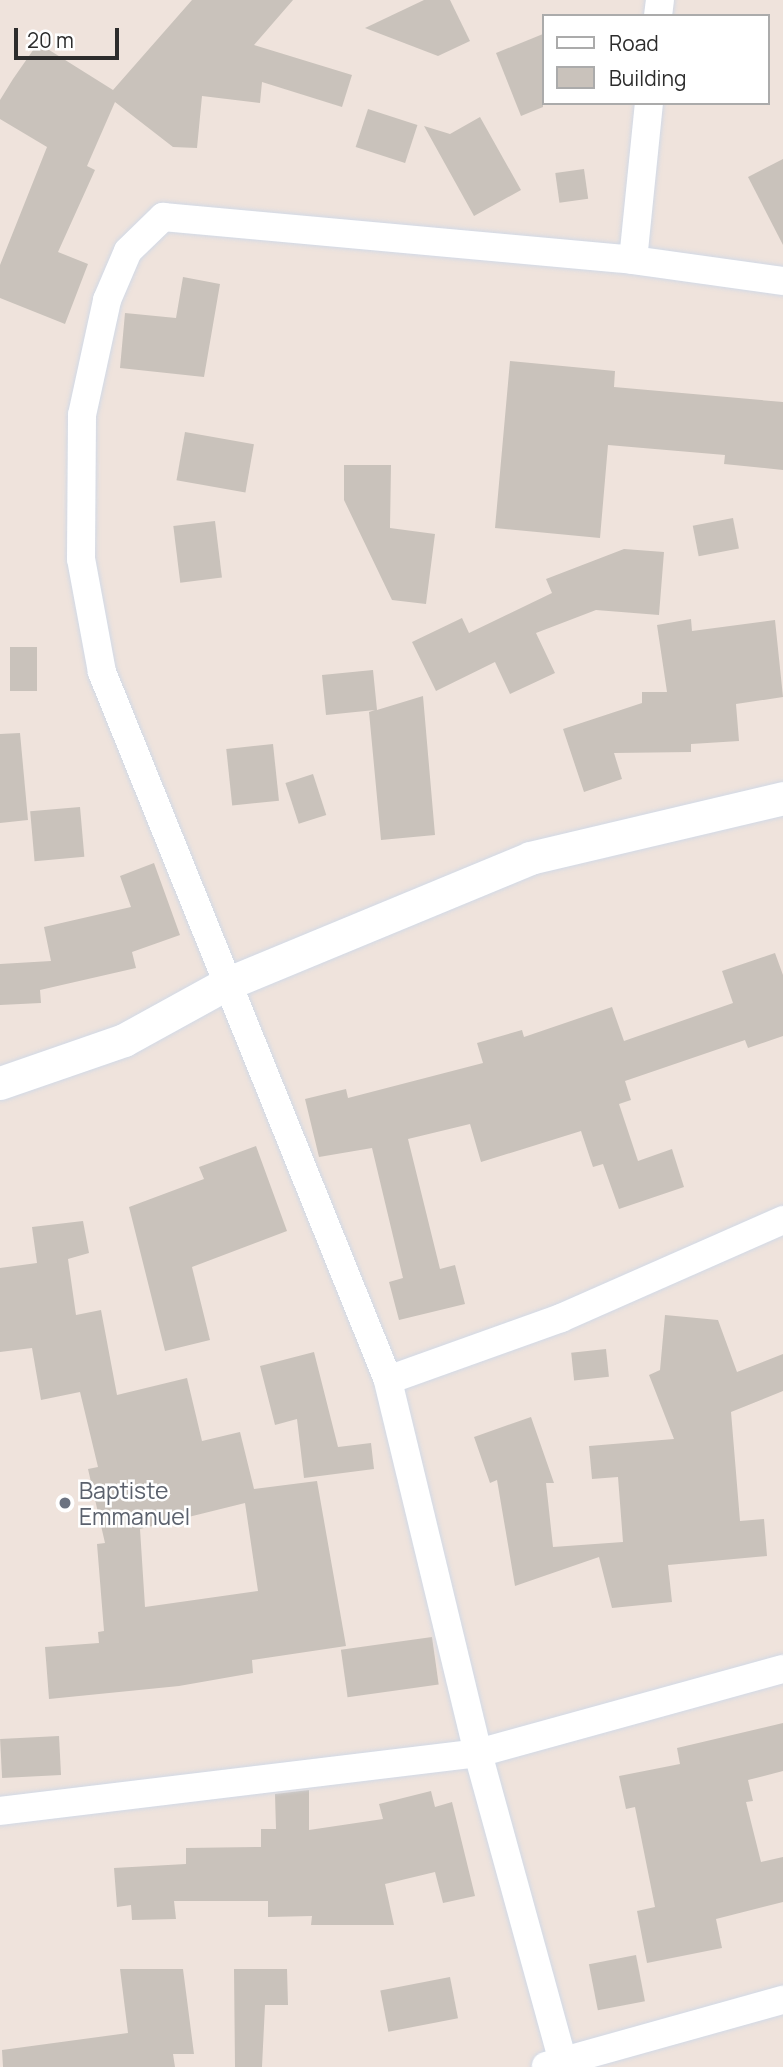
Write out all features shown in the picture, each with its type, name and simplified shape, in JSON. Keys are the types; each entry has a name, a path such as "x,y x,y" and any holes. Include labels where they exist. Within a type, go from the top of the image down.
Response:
{"street":[{"path":"633,260 649,105"},
{"path":"783,281 633,260 163,217 128,251 107,300 82,415 81,559 102,672 224,985 388,1380 553,2065 783,2000"},
{"path":"0,1083 124,1040 224,985 530,859 783,799"},
{"path":"388,1380 561,1318 783,1220"},
{"path":"0,1811 478,1753 783,1669"}],"building":[{"path":"192,0 293,0 254,45 352,75 342,107 262,82 260,103 202,96 197,148 173,147 115,102 87,166 95,170 58,252 88,264 65,324 0,298 0,265 47,147 0,119 0,100 13,79 38,43 113,90"},
{"path":"424,0 450,0 470,41 438,56 365,28"},
{"path":"542,34 543,107 521,116 496,53"},
{"path":"368,109 417,125 405,163 356,147"},
{"path":"480,117 521,190 474,216 424,126 450,134"},
{"path":"783,159 783,245 748,177"},
{"path":"584,169 588,199 559,203 555,173"},
{"path":"183,277 220,284 204,377 120,368 125,313 176,318"},
{"path":"510,361 615,371 614,387 783,402 783,470 724,464 725,455 608,445 600,538 495,528"},
{"path":"185,432 254,444 245,492 176,480"},
{"path":"344,465 391,465 390,528 435,534 426,604 392,600 344,500"},
{"path":"733,518 739,548 699,556 693,526"},
{"path":"215,521 222,578 180,583 173,526"},
{"path":"624,549 664,552 659,615 596,610 536,633 555,673 510,694 495,662 436,691 412,642 462,618 469,633 552,593 546,579"},
{"path":"691,619 692,631 775,620 783,697 736,704 739,741 691,744 691,752 614,753 622,779 584,792 563,729 642,703 642,692 667,692 657,625"},
{"path":"10,647 37,647 37,691 10,691"},
{"path":"373,670 377,710 423,696 435,835 381,840 369,712 375,710 326,715 322,675"},
{"path":"20,733 28,820 0,823 0,734"},
{"path":"273,744 279,801 232,806 226,749"},
{"path":"313,774 326,815 299,824 285,783"},
{"path":"80,807 84,857 35,861 30,811"},
{"path":"154,863 180,935 132,952 136,968 40,990 41,1003 0,1005 0,964 51,961 44,927 131,907 120,876"},
{"path":"775,953 783,975 783,1036 748,1048 745,1040 625,1081 631,1100 619,1104 638,1161 672,1149 684,1187 619,1209 603,1164 593,1167 581,1131 481,1162 470,1124 408,1139 440,1269 455,1265 465,1304 399,1320 389,1282 403,1278 372,1148 319,1157 305,1099 346,1089 348,1098 483,1063 477,1043 522,1030 524,1037 612,1007 624,1041 733,1003 722,971"},
{"path":"256,1146 287,1231 192,1267 210,1340 165,1351 129,1207 204,1179 199,1167"},
{"path":"83,1221 89,1253 68,1259 76,1315 101,1310 117,1395 187,1378 202,1441 240,1432 254,1489 317,1481 346,1646 252,1660 253,1673 179,1686 49,1699 45,1647 99,1643 98,1632 104,1631 97,1544 105,1543 88,1469 98,1467 80,1392 41,1400 32,1348 0,1352 0,1268 37,1263 32,1227","holes":["245,1503 258,1591 145,1607 140,1529"]},
{"path":"665,1315 718,1320 737,1372 783,1354 783,1391 731,1412 740,1521 764,1519 767,1556 668,1565 672,1602 612,1608 599,1557 515,1586 497,1480 490,1483 474,1437 531,1417 554,1483 546,1483 553,1547 623,1542 618,1477 592,1479 589,1446 674,1439 649,1375 660,1370"},
{"path":"606,1349 609,1377 574,1381 571,1353"},
{"path":"314,1352 338,1447 371,1443 374,1469 304,1478 297,1419 275,1425 260,1366"},
{"path":"432,1637 439,1685 348,1697 341,1650"},
{"path":"783,1723 783,1771 748,1780 753,1801 746,1802 761,1862 783,1857 783,1902 716,1919 722,1948 647,1963 637,1911 655,1907 635,1807 626,1809 619,1776 680,1764 677,1748"},
{"path":"59,1736 61,1775 2,1778 0,1739"},
{"path":"309,1790 309,1830 383,1819 379,1804 431,1791 435,1807 452,1802 475,1896 443,1903 435,1872 385,1884 394,1925 311,1925 312,1916 268,1917 268,1901 174,1901 176,1919 132,1920 131,1905 117,1907 114,1868 186,1864 186,1848 261,1847 261,1829 276,1829 275,1794"},
{"path":"636,1955 645,2001 598,2010 589,1964"},
{"path":"120,1969 183,1969 194,2054 173,2054 175,2067 3,2067 2,2050 128,2033"},
{"path":"234,1969 287,1969 288,2005 265,2005 262,2067 235,2067"},
{"path":"450,1977 458,2018 388,2032 380,1991"}],"place":[{"name":"Baptiste Emmanuel","path":"65,1503"}]}
